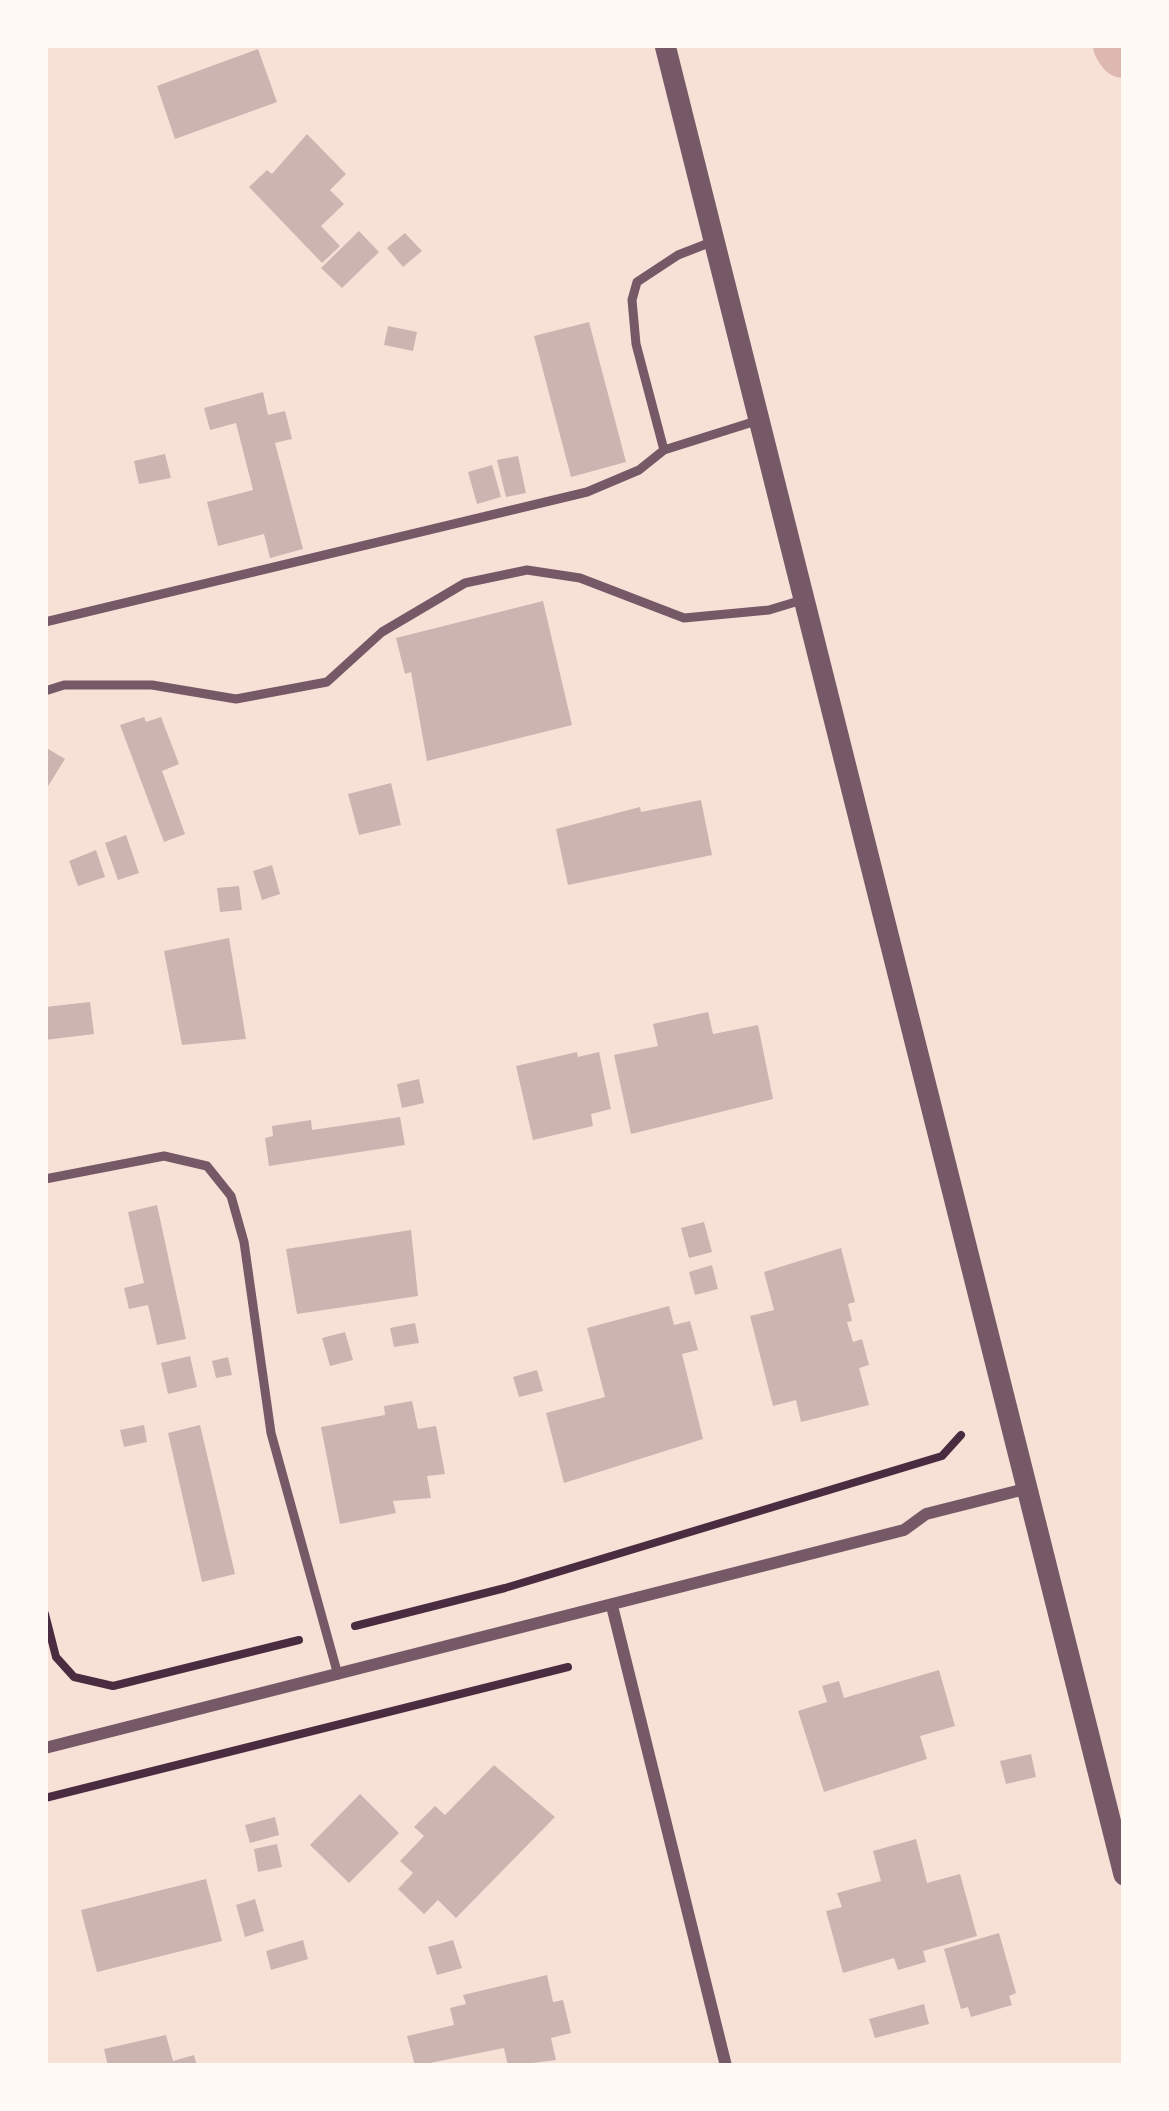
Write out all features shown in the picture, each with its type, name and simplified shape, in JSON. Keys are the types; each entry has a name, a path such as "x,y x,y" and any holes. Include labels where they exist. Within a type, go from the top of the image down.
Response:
{"street":[{"path":"665,45 1124,1875"},
{"path":"45,1748 904,1530 926,1514 1025,1489"},
{"path":"612,1606 726,2066"}],"lane":[{"path":"664,449 635,344 637,282 678,255 714,241"},
{"path":"45,622 587,492 639,470 664,449 761,419"},
{"path":"45,691 64,686 152,685 236,699 327,682 382,632 465,583 527,570 580,578 684,618 769,610 805,599"},
{"path":"45,1179 164,1156 207,1166 231,1196 244,1242 271,1432 338,1675"}],"path":[{"path":"45,1614 56,1657 74,1677 113,1686 505,1588 942,1456 961,1435"},
{"path":"45,1798 568,1667"}],"building":[{"path":"258,49 277,102 175,139 157,86"},
{"path":"307,134 346,174 330,190 344,204 321,226 340,246 322,263 249,187 267,170 272,174"},
{"path":"359,231 379,252 342,288 321,268"},
{"path":"405,233 422,251 403,267 387,248"},
{"path":"589,322 626,462 571,477 534,336"},
{"path":"388,326 417,332 413,351 384,345"},
{"path":"263,392 268,415 285,411 292,439 275,443 303,549 270,558 264,534 218,546 207,502 253,490 236,423 210,430 204,408"},
{"path":"165,454 171,478 139,484 134,461"},
{"path":"518,456 526,493 506,497 497,460"},
{"path":"492,465 501,497 477,504 468,472"},
{"path":"543,601 572,725 427,761 411,672 405,674 396,638"},
{"path":"144,717 146,722 161,717 179,764 162,771 185,834 164,842 120,725"},
{"path":"45,747 65,759 45,791"},
{"path":"391,783 401,825 359,835 348,794"},
{"path":"701,800 712,855 568,885 556,829 640,807 641,812"},
{"path":"126,835 139,873 118,880 105,843"},
{"path":"96,850 105,877 78,886 69,861"},
{"path":"272,865 280,894 262,900 253,871"},
{"path":"239,886 242,910 220,912 217,888"},
{"path":"229,938 246,1039 182,1045 164,951"},
{"path":"90,1002 94,1034 45,1040 45,1007"},
{"path":"708,1012 713,1034 758,1025 773,1099 631,1134 614,1055 658,1046 653,1024"},
{"path":"577,1052 578,1057 599,1052 611,1109 591,1114 593,1126 533,1140 516,1066"},
{"path":"419,1079 424,1103 402,1108 397,1084"},
{"path":"400,1117 405,1145 269,1166 265,1138 273,1136 272,1126 311,1120 312,1130"},
{"path":"157,1205 186,1339 157,1345 148,1305 129,1309 124,1288 144,1283 128,1212"},
{"path":"704,1222 712,1252 689,1258 681,1228"},
{"path":"411,1230 418,1296 297,1314 286,1249"},
{"path":"841,1248 855,1302 848,1304 852,1321 847,1322 853,1342 862,1339 869,1365 859,1368 869,1405 801,1422 796,1400 773,1406 750,1316 774,1310 764,1272"},
{"path":"712,1265 718,1289 695,1295 689,1272"},
{"path":"669,1306 674,1325 690,1321 698,1350 682,1354 703,1439 564,1483 546,1413 605,1397 587,1328"},
{"path":"415,1323 419,1343 394,1347 390,1328"},
{"path":"345,1332 353,1360 330,1366 322,1338"},
{"path":"190,1356 197,1387 168,1394 161,1363"},
{"path":"228,1357 232,1375 216,1378 212,1361"},
{"path":"537,1370 543,1391 519,1397 513,1377"},
{"path":"412,1401 418,1429 436,1426 445,1474 427,1476 431,1498 393,1501 396,1513 340,1524 321,1427 385,1415 384,1406"},
{"path":"144,1425 147,1442 124,1447 120,1430"},
{"path":"200,1425 235,1574 202,1582 168,1433"},
{"path":"939,1670 955,1726 920,1736 927,1759 824,1792 798,1711 827,1702 822,1686 839,1681 844,1698"},
{"path":"1031,1754 1036,1777 1006,1784 1000,1761"},
{"path":"494,1765 555,1817 456,1918 438,1900 424,1914 398,1889 413,1873 400,1861 424,1836 414,1827 435,1806 445,1815"},
{"path":"360,1794 399,1833 349,1883 310,1845"},
{"path":"275,1817 279,1835 250,1843 245,1825"},
{"path":"916,1839 927,1883 960,1874 977,1936 923,1951 926,1962 898,1970 894,1958 843,1973 826,1911 842,1907 837,1893 881,1881 873,1851"},
{"path":"277,1844 282,1867 258,1872 254,1849"},
{"path":"206,1879 222,1941 97,1972 81,1910"},
{"path":"255,1899 264,1931 245,1937 236,1905"},
{"path":"999,1933 1016,1993 1009,1996 1012,2005 971,2017 968,2007 961,2009 944,1949"},
{"path":"303,1940 308,1959 271,1970 266,1951"},
{"path":"453,1940 462,1968 437,1975 428,1947"},
{"path":"547,1975 553,2002 563,2000 571,2033 551,2038 556,2060 508,2066 504,2048 415,2066 407,2036 454,2025 450,2008 466,2004 463,1995"},
{"path":"924,2004 929,2024 875,2038 869,2019"},
{"path":"166,2035 173,2061 194,2055 197,2066 108,2066 104,2049"}],"waterway":[{"path":"1120,45 1124,51"}]}
